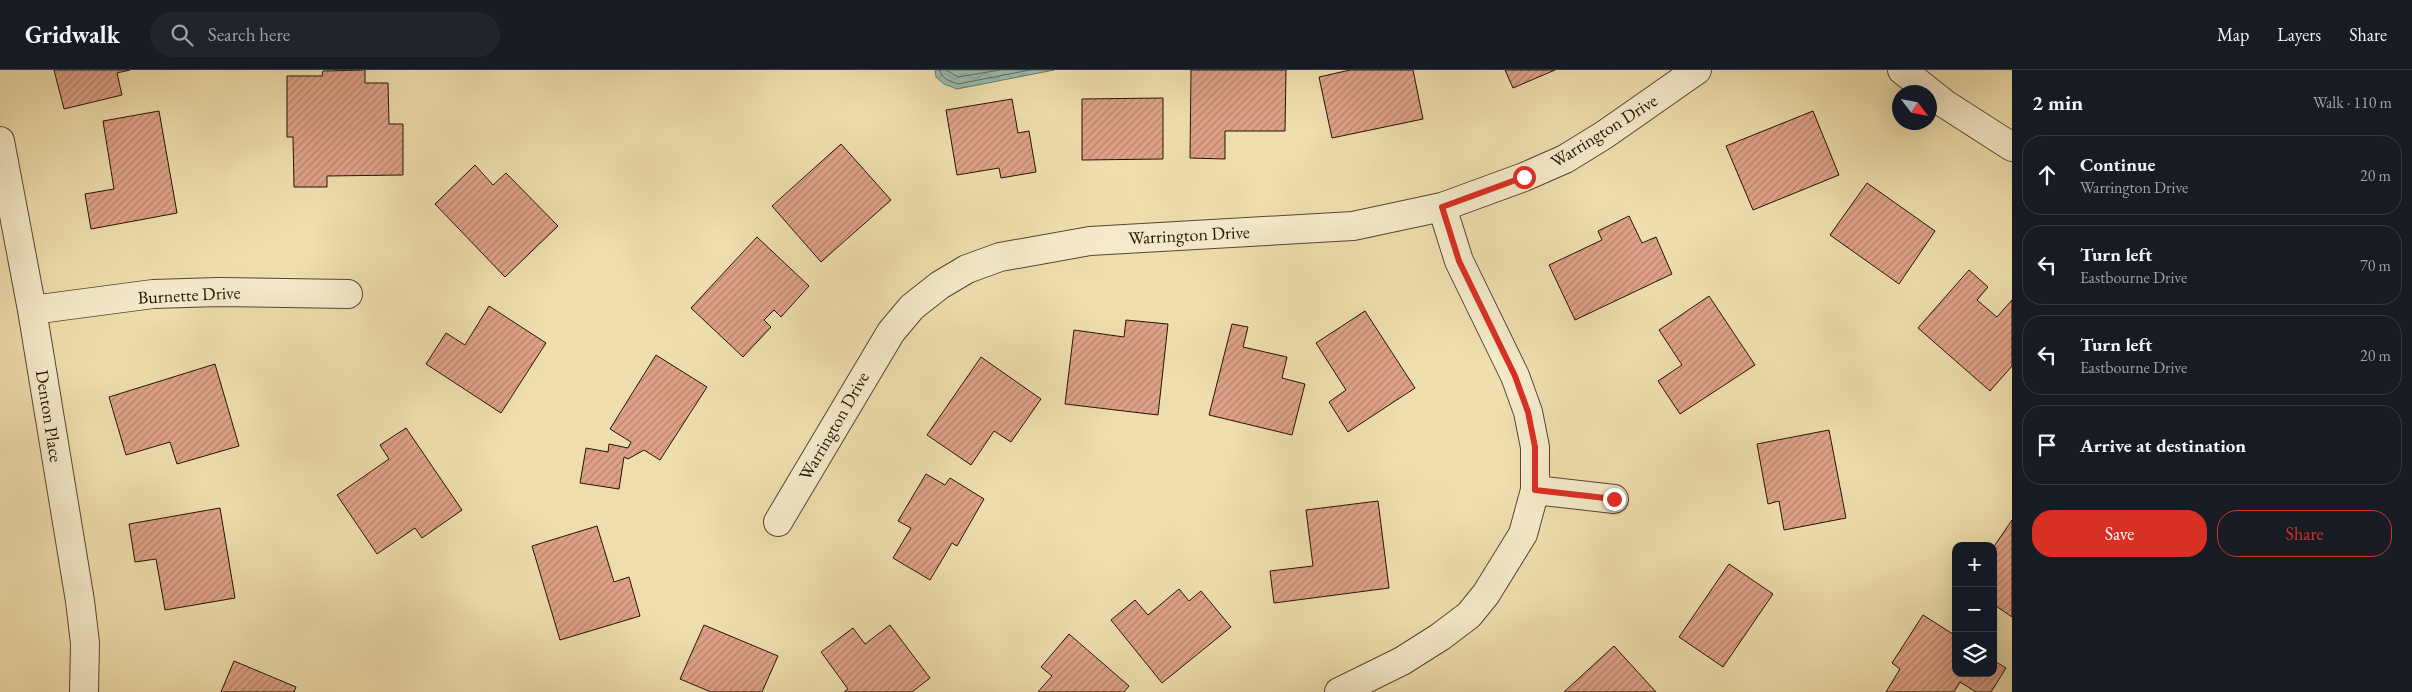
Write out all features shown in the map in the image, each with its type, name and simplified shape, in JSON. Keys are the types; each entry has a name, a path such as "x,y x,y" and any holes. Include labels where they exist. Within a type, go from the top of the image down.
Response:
{"street":[{"name":"Warrington Drive","path":"778,522 891,332 912,307 940,285 967,269 1000,257 1090,241 1353,226 1442,207 1524,177 1565,158 1604,135 1697,70"},
{"path":"1902,70 1945,104 2012,147"},
{"name":"Denton Place","path":"0,141 32,310 80,601 86,643 84,692"},
{"path":"1339,692 1402,661 1440,637 1469,615 1486,594 1523,534 1535,490 1535,447 1528,412 1515,376 1459,261 1442,207"},
{"name":"Burnette Drive","path":"32,310 153,294 219,292 348,294"},
{"path":"1535,490 1614,499"}],"water":[{"path":"935,70 1054,70 957,89 944,84 936,77"}],"building":[{"path":"54,70 130,70 117,73 122,95 64,109"},
{"path":"365,70 365,83 388,83 389,124 403,124 403,175 327,176 327,187 294,187 293,137 287,137 287,76 322,76 323,71"},
{"path":"1191,70 1286,70 1285,131 1225,131 1225,159 1190,158"},
{"path":"1350,70 1413,70 1423,119 1332,138 1319,77"},
{"path":"1505,70 1555,70 1513,88"},
{"path":"1163,98 1163,159 1082,160 1082,99"},
{"path":"1012,99 1018,133 1029,131 1036,172 1001,178 999,168 957,175 946,110"},
{"path":"159,111 177,213 91,229 85,194 114,189 103,121"},
{"path":"1813,111 1839,175 1753,210 1726,146"},
{"path":"841,144 891,200 821,262 772,206"},
{"path":"475,165 493,185 506,173 558,226 505,277 435,204"},
{"path":"1867,183 1935,231 1899,284 1830,235"},
{"path":"1629,216 1642,243 1656,237 1672,274 1575,320 1549,265 1602,240 1598,231"},
{"path":"757,237 809,286 781,317 774,310 764,320 771,327 743,357 691,308"},
{"path":"1969,270 1988,287 1977,300 1997,317 2012,300 2012,366 1990,391 1918,328"},
{"path":"1709,296 1755,365 1680,414 1658,381 1682,365 1659,330"},
{"path":"489,306 546,343 501,413 426,364 446,333 465,345"},
{"path":"1365,311 1415,388 1348,432 1329,402 1346,390 1316,343"},
{"path":"1126,320 1168,324 1158,415 1065,404 1074,330 1124,337"},
{"path":"1232,324 1248,327 1243,347 1287,357 1282,378 1305,384 1292,435 1209,415"},
{"path":"656,355 707,387 660,460 644,450 628,459 624,457 619,489 580,483 586,448 608,452 609,444 628,448 631,442 610,429"},
{"path":"981,357 1041,399 1011,442 994,431 971,465 927,435"},
{"path":"215,364 239,446 177,464 170,442 126,455 109,397"},
{"path":"406,428 462,510 422,538 415,528 377,554 337,495 389,459 380,445"},
{"path":"1829,430 1846,518 1784,530 1779,501 1768,504 1757,444"},
{"path":"926,474 945,485 950,478 984,499 957,546 952,543 930,580 893,558 911,528 898,521"},
{"path":"1378,501 1389,588 1274,603 1270,571 1313,566 1306,510"},
{"path":"220,508 235,598 165,610 156,559 135,562 129,524"},
{"path":"2012,520 2012,617 1997,607 1997,542"},
{"path":"597,526 614,582 629,577 640,616 560,640 532,546"},
{"path":"1729,564 1773,594 1723,667 1679,637"},
{"path":"1179,589 1189,601 1201,591 1231,627 1162,683 1111,620 1135,600 1148,615"},
{"path":"1923,615 1952,633 1952,677 1997,677 1997,662 2006,668 1991,692 1976,692 1960,682 1954,692 1886,692 1900,669 1892,663"},
{"path":"704,625 778,656 762,692 711,692 680,679"},
{"path":"890,625 930,678 912,692 844,692 848,689 821,652 853,628 865,644"},
{"path":"1069,634 1129,686 1124,692 1038,692 1052,676 1041,667"},
{"path":"1614,646 1656,692 1564,692"},
{"path":"234,661 296,687 294,692 221,692"}],"route":[{"path":"1524,177 1442,207 1459,261 1515,376 1528,412 1535,447 1535,490 1614,499"}]}
